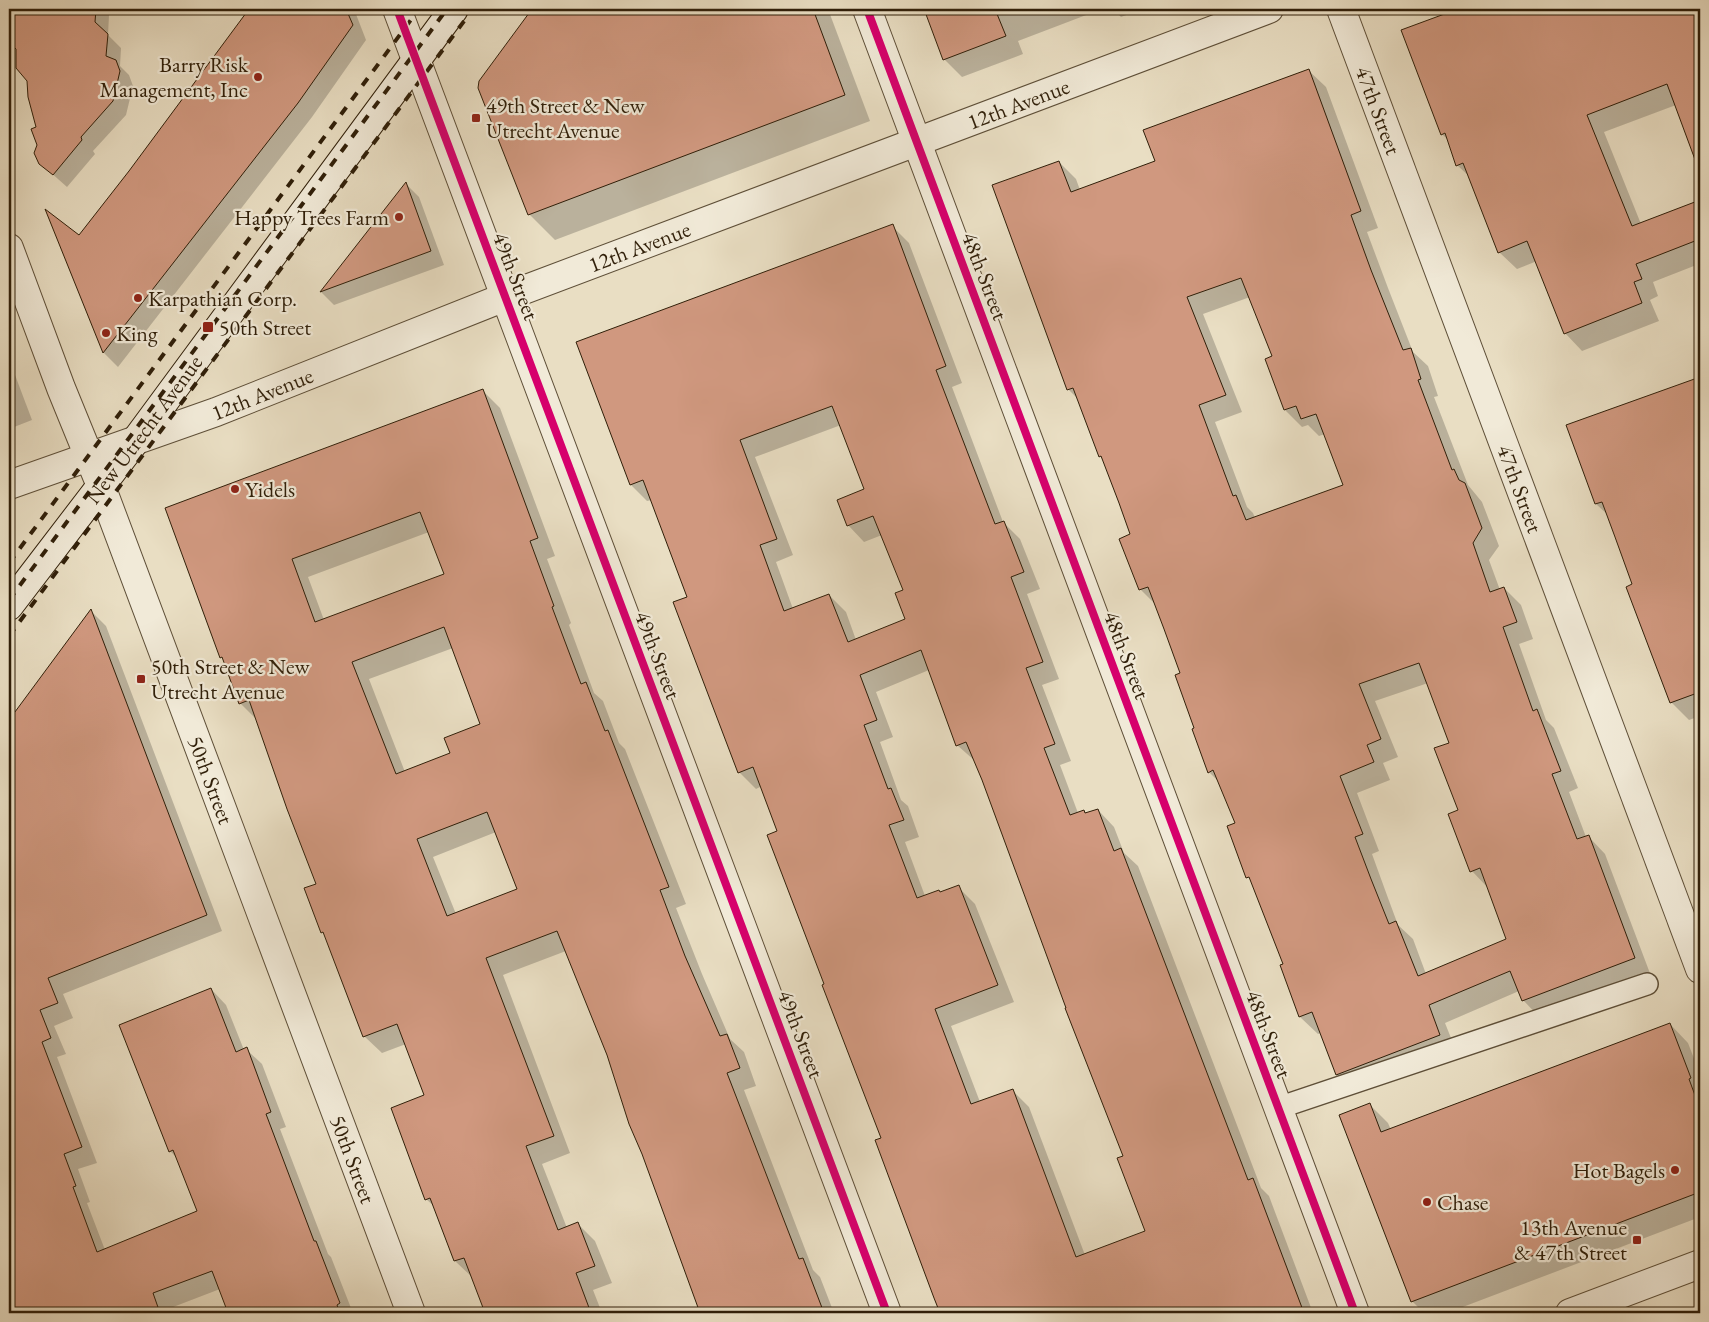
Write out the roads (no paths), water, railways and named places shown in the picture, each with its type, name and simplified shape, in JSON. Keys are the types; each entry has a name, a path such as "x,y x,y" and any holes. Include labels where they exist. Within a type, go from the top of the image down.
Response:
{"street":[{"name":"49th Street","path":"397,9 887,1313"},
{"name":"New Utrecht Avenue","path":"9,606 136,440 454,9"},
{"name":"48th Street","path":"867,9 1355,1313"},
{"name":"12th Avenue","path":"9,485 216,412 505,297 1268,9"},
{"name":"47th Street","path":"1341,9 1700,969"},
{"name":"50th Street","path":"9,248 101,486 411,1313"},
{"path":"1570,1313 1700,1264"}],"lane":[{"path":"1278,1108 1647,984"}],"railway":[{"path":"9,563 419,9"},
{"path":"9,600 447,9"},
{"path":"9,636 473,9"}],"place":[{"name":"Barry Risk Management, Inc","path":"258,77"},
{"name":"49th Street & New Utrecht Avenue","path":"476,118"},
{"name":"Happy Trees Farm","path":"399,217"},
{"name":"Karpathian Corp.","path":"138,298"},
{"name":"50th Street","path":"208,327"},
{"name":"King","path":"106,333"},
{"name":"Yidels","path":"235,489"},
{"name":"50th Street & New Utrecht Avenue","path":"141,679"},
{"name":"Hot Bagels","path":"1675,1170"},
{"name":"Chase","path":"1427,1202"},
{"name":"13th Avenue & 47th Street","path":"1637,1240"}]}
